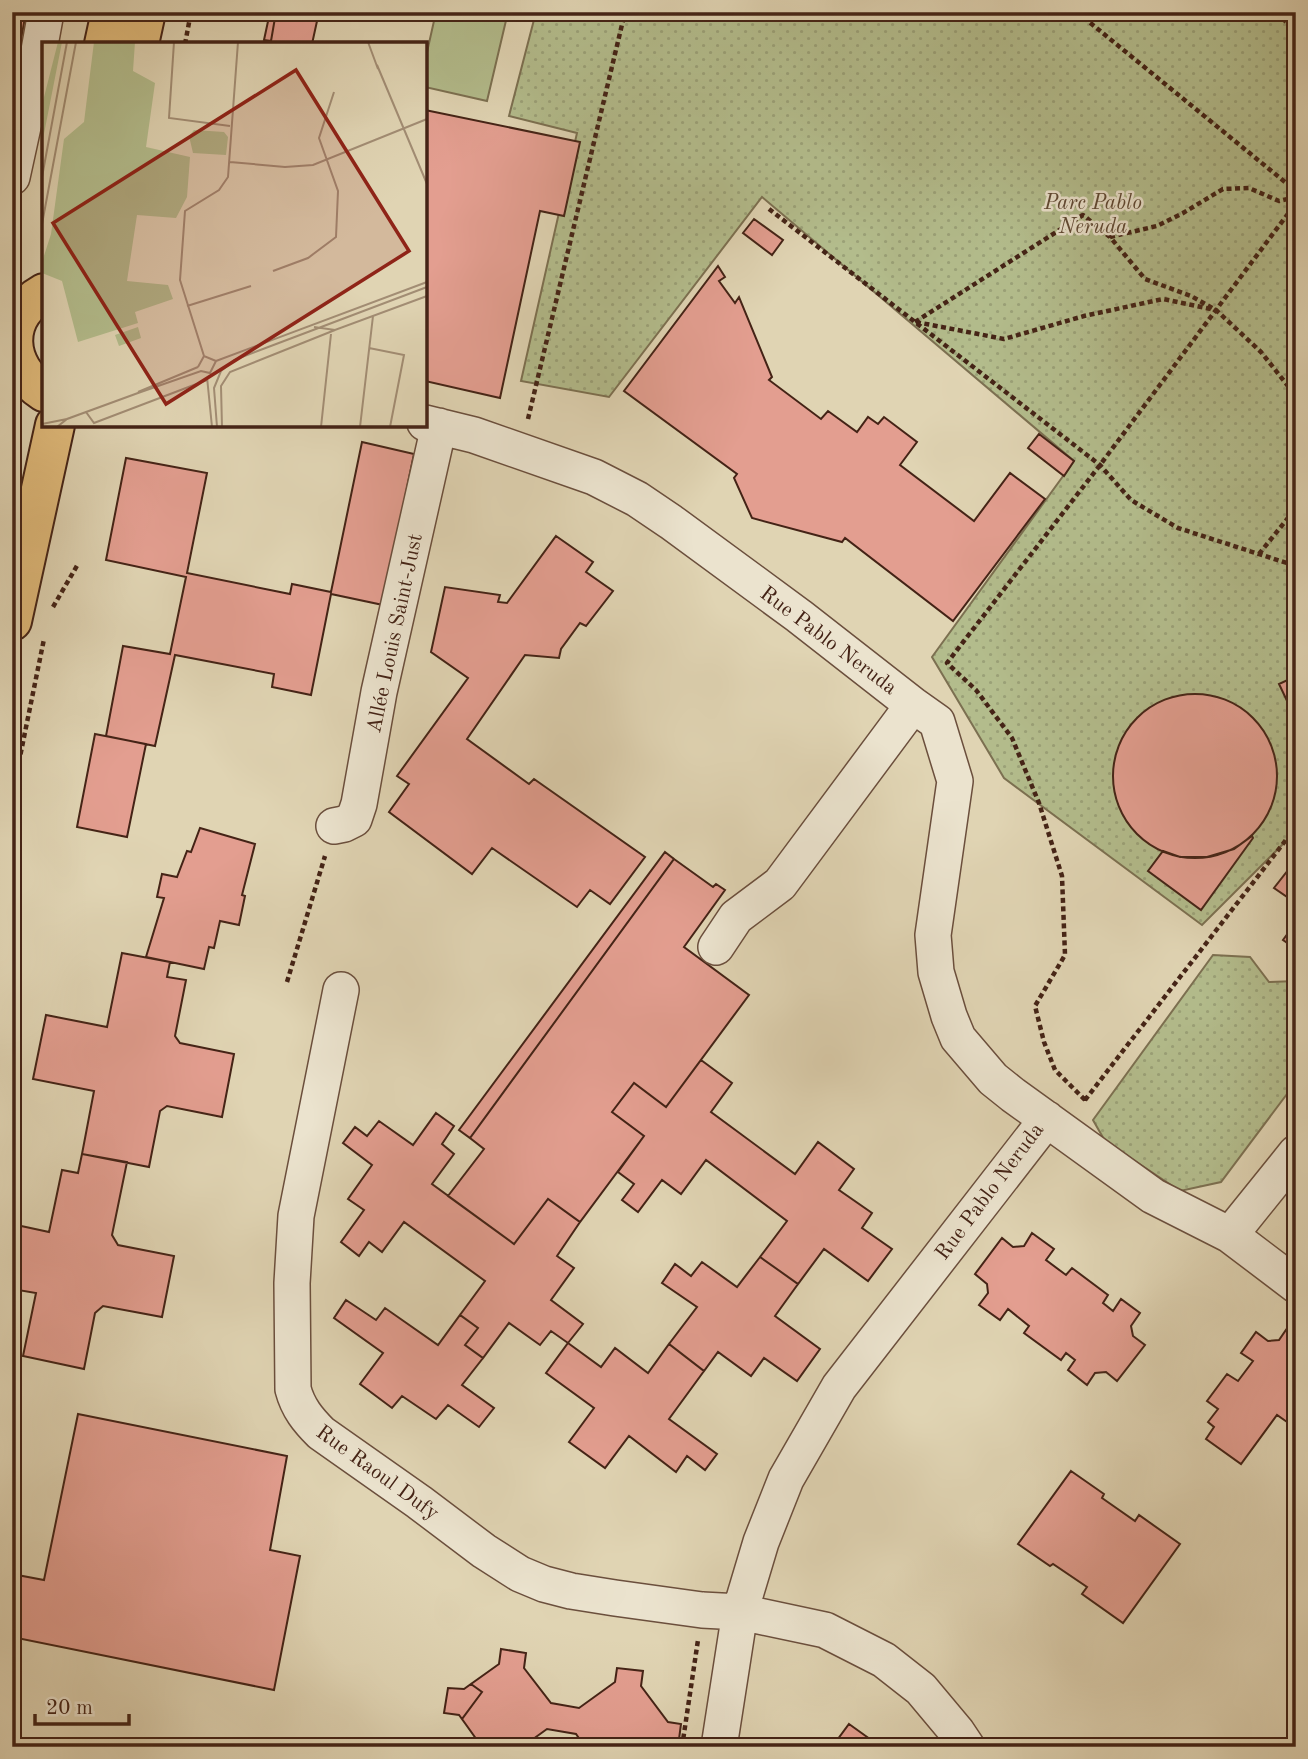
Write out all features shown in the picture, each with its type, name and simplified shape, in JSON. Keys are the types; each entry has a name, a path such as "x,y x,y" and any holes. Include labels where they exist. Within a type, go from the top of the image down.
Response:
{"main road":[{"path":"104,42 111,12"},
{"path":"139,42 146,12"},
{"path":"26,305 14,330 13,348 18,366 29,381 42,391"},
{"path":"36,623 55,427"}],"street":[{"path":"12,177 46,12"},
{"name":"Rue Pablo Neruda","path":"432,424 474,435 594,477 637,499 788,608 937,722 955,781 933,935 936,972 958,1038 993,1079 1059,1128 839,1387 786,1479 761,1542 740,1612 719,1747"},
{"name":"Allée Louis Saint-Just","path":"334,826 354,819 359,804 432,424"},
{"path":"716,947 736,917 780,884 914,705"},
{"name":"Rue Raoul Dufy","path":"341,990 296,1216 292,1283 293,1390 303,1412 321,1433 520,1574 571,1591 702,1610 740,1612 825,1630 884,1660 921,1689 967,1747"},
{"path":"1059,1128 1153,1196 1230,1235 1296,1285"},
{"path":"1230,1235 1296,1153"}],"path":[{"path":"186,42 191,12"},
{"path":"521,451 625,12"},
{"path":"1077,12 1296,191"},
{"path":"1278,12 1296,33"},
{"path":"1110,237 1157,226 1223,189 1249,188 1279,201 1296,197"},
{"path":"1059,1128 1087,1120 1085,1100 1055,1070 1044,1042 1035,1006 1065,954 1062,876 1012,738 976,690 947,663 1100,465 1296,203"},
{"path":"769,209 1100,465 1131,500 1178,528 1296,566"},
{"path":"915,322 1083,215 1110,237 1145,279 1191,296 1216,310 1261,352 1296,393"},
{"path":"915,322 1004,339 1084,316 1163,299 1216,310"},
{"path":"1259,554 1296,508"},
{"path":"12,796 36,623 53,607 78,564"},
{"path":"287,982 334,826"},
{"path":"1085,1100 1296,827"}],"green space":[{"path":"436,12 508,12 487,101 427,87 427,52"},
{"name":"Parc Pablo Neruda","path":"536,12 1296,12 1296,831 1202,925 1004,778 932,657 1074,461 762,197 609,397 521,381 577,133 509,116"},
{"path":"1213,955 1250,957 1269,982 1296,981 1296,1082 1221,1182 1180,1191 1105,1141 1093,1120"}],"building":[{"path":"12,12 26,12 18,56 12,55"},
{"path":"270,12 276,12 271,41 264,40"},
{"path":"276,12 319,12 312,42 264,42 271,41"},
{"path":"427,110 580,142 564,216 540,211 500,398 427,381"},
{"path":"754,219 783,240 772,255 743,233"},
{"path":"718,266 725,277 719,281 735,303 739,297 772,377 769,380 821,419 828,411 857,432 868,417 878,424 884,417 917,442 900,465 974,521 1010,473 1045,499 953,621 845,538 842,542 752,518 734,478 737,474 624,391"},
{"path":"1039,434 1074,461 1064,476 1028,448"},
{"path":"362,442 414,454 383,605 331,594 311,695 272,687 274,674 175,655 155,746 106,736 123,646 170,654 186,577 106,560 126,458 207,473 187,573 290,594 292,584 331,592"},
{"path":"556,536 593,562 586,572 613,591 586,626 580,623 561,649 559,658 525,655 467,739 529,784 534,779 645,857 610,904 590,890 577,907 492,848 472,874 389,812 409,784 397,776 468,678 431,652 445,587 500,595 498,602 507,603"},
{"path":"1296,676 1296,701 1289,705 1279,684"},
{"path":"1195,694 1226,700 1253,718 1271,745 1277,776 1271,807 1253,834 1226,852 1195,858 1164,852 1137,834 1119,807 1113,776 1119,745 1137,718 1164,700"},
{"path":"95,734 146,744 127,837 77,827"},
{"path":"200,828 255,844 242,895 245,896 239,925 220,921 214,948 209,947 204,969 146,957 164,898 157,897 162,874 177,877"},
{"path":"1252,836 1201,910 1148,871 1163,851 1180,857 1207,857 1234,849"},
{"path":"665,852 674,859 470,1138 459,1130"},
{"path":"674,859 713,887 716,884 725,890 684,947 749,995 666,1107 634,1083 612,1112 644,1136 580,1222 548,1199 514,1244 448,1196 484,1149 470,1138"},
{"path":"1296,860 1296,903 1274,888"},
{"path":"1296,922 1296,949 1283,940"},
{"path":"122,953 170,962 167,977 186,980 175,1036 180,1043 234,1054 222,1117 167,1106 160,1111 149,1167 82,1154 94,1091 33,1079 46,1015 107,1027"},
{"path":"701,1060 732,1083 711,1112 795,1174 818,1142 854,1169 839,1190 872,1213 862,1228 892,1249 868,1281 824,1249 798,1284 760,1257 787,1221 706,1160 681,1194 662,1180 638,1212 622,1200 634,1184 618,1172 644,1136 612,1112 634,1083 666,1107"},
{"path":"436,1113 454,1126 442,1144 454,1154 432,1184 514,1244 548,1199 580,1222 557,1256 574,1268 551,1300 583,1324 568,1343 551,1331 540,1345 509,1323 483,1358 465,1345 478,1328 460,1315 485,1281 404,1222 382,1252 369,1242 359,1256 341,1242 364,1210 348,1199 372,1165 343,1143 355,1127 367,1136 379,1121 413,1145"},
{"path":"82,1154 127,1162 112,1235 118,1245 174,1256 162,1317 103,1306 95,1313 84,1369 23,1356 36,1293 12,1289 12,1224 49,1232 62,1170 78,1173"},
{"path":"1032,1233 1054,1249 1046,1260 1066,1275 1072,1268 1108,1295 1103,1303 1113,1311 1121,1299 1140,1313 1131,1326 1133,1336 1145,1345 1117,1381 1106,1372 1095,1373 1087,1385 1068,1370 1075,1360 1066,1353 1061,1360 1024,1333 1029,1326 1008,1309 1000,1320 979,1305 988,1293 987,1284 975,1274 1002,1238 1013,1247 1024,1246"},
{"path":"760,1257 798,1284 775,1316 820,1349 797,1381 764,1358 751,1376 718,1352 704,1371 669,1344 697,1307 662,1283 675,1264 691,1276 702,1262 737,1287"},
{"path":"346,1300 376,1320 385,1308 438,1345 460,1315 478,1328 465,1345 483,1358 462,1385 494,1408 479,1427 448,1405 436,1419 402,1396 392,1408 360,1384 383,1353 334,1318"},
{"path":"1288,1327 1296,1333 1296,1410 1287,1422 1277,1415 1241,1464 1206,1439 1214,1427 1208,1422 1218,1409 1207,1401 1227,1374 1238,1381 1253,1361 1241,1353 1256,1332 1268,1341 1279,1340"},
{"path":"568,1343 601,1367 615,1348 648,1373 669,1344 704,1371 669,1419 717,1454 705,1470 687,1456 676,1472 629,1436 605,1468 569,1442 594,1408 546,1373"},
{"path":"78,1414 287,1456 270,1550 300,1556 274,1690 12,1637 12,1574 44,1580"},
{"path":"1071,1471 1104,1494 1102,1498 1135,1521 1139,1515 1180,1544 1123,1623 1082,1594 1087,1587 1018,1544"},
{"path":"501,1649 526,1653 524,1668 551,1703 579,1708 615,1682 617,1668 643,1671 641,1686 668,1722 681,1724 678,1747 585,1747 576,1734 547,1729 522,1747 482,1747 462,1719 482,1692 471,1684 499,1664"},
{"path":"471,1684 482,1692 462,1719 459,1715 444,1713 448,1688 464,1689"},
{"path":"849,1724 881,1747 832,1747"}]}
